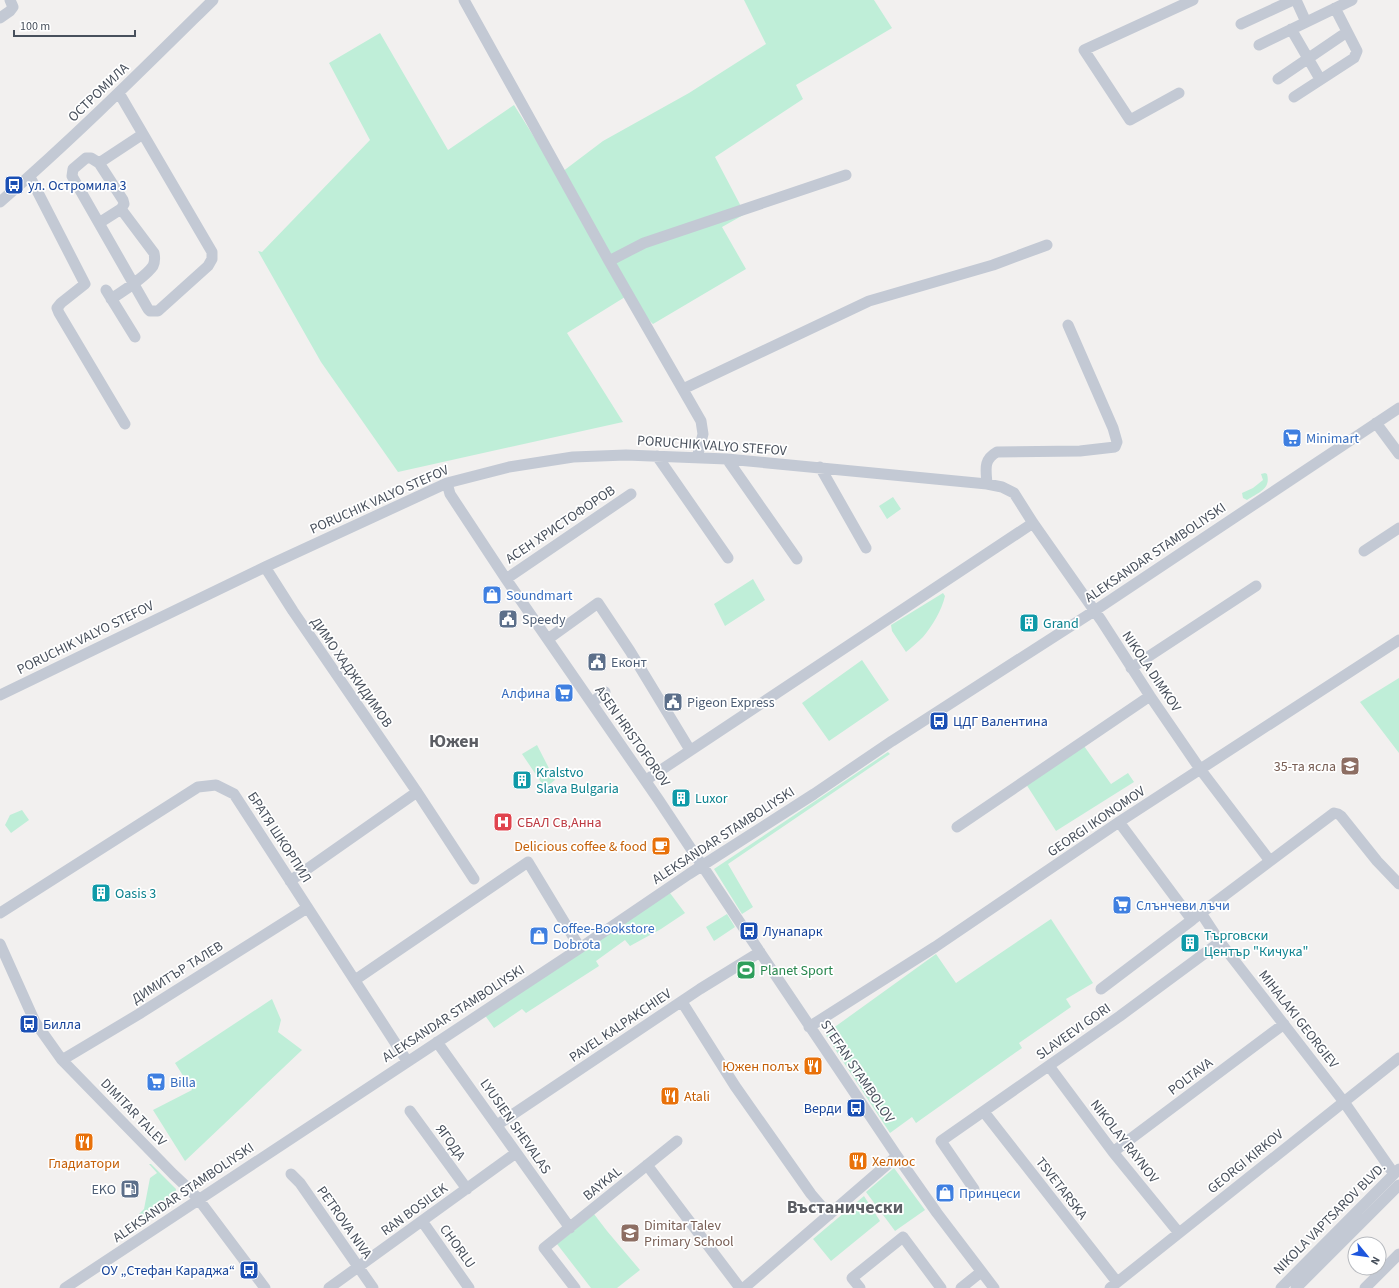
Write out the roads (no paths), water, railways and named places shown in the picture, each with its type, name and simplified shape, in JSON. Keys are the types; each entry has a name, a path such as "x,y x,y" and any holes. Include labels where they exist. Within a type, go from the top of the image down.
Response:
{"street":[{"path":"0,18 13,7 10,0"},
{"name":"ОСТРОМИЛА","path":"0,202 30,177 119,93 213,0"},
{"path":"464,0 609,261 701,421 703,434 697,458"},
{"path":"1179,93 1130,120 1084,50 1193,0"},
{"path":"1241,24 1293,0"},
{"path":"1296,0 1306,22"},
{"path":"1259,45 1352,0"},
{"path":"1294,97 1354,58 1357,51 1335,8"},
{"path":"1291,29 1320,79"},
{"path":"1278,79 1347,32"},
{"path":"99,223 121,209 124,204 123,200 99,163 91,158 86,158 74,169 72,176 148,309 154,312 158,311 208,266 212,259 212,252 119,93"},
{"path":"99,163 143,134"},
{"path":"609,261 644,243 846,176"},
{"path":"30,177 85,284 61,303 57,308 58,312 125,424"},
{"path":"121,209 154,254 155,260 153,265 134,283 109,295 135,337"},
{"path":"683,389 869,301 993,265 1047,245"},
{"path":"988,484 986,469 987,460 991,455 997,452 1080,451 1115,446 1117,442 1113,428 1068,325"},
{"name":"ALEKSANDAR STAMBOLIYSKI","path":"66,1288 407,1061 1399,408"},
{"path":"1376,423 1399,454"},
{"name":"PORUCHIK VALYO STEFOV","path":"0,695 265,567 447,483 508,467 573,457 626,454 727,459 988,484 1002,487 1014,493"},
{"path":"657,456 728,558"},
{"path":"727,459 797,559"},
{"path":"820,467 866,548"},
{"name":"ASEN HRISTOFOROV","path":"447,483 450,494 506,579 646,780 703,866"},
{"name":"NIKOLA DIMKOV","path":"1014,493 1200,769 1270,861"},
{"name":"АСЕН ХРИСТОФОРОВ","path":"506,579 631,494"},
{"path":"646,780 1033,523"},
{"path":"1364,551 1399,528"},
{"name":"ДИМО ХАДЖИДИМОВ","path":"265,567 293,611 417,792 474,879"},
{"path":"1131,668 1256,586"},
{"path":"548,639 598,602 630,651 690,750"},
{"name":"GEORGI IKONOMOV","path":"809,1027 935,947 1200,769 1399,640"},
{"path":"590,700 594,701 605,692"},
{"path":"957,827 1150,696"},
{"name":"БРАТЯ ШКОРПИЛ","path":"0,913 198,788 216,785 234,794 407,1061"},
{"path":"290,882 417,792"},
{"path":"1100,989 1334,813 1341,816 1377,861 1399,884"},
{"path":"1120,822 1192,920"},
{"path":"355,980 528,862 580,948"},
{"name":"STEFAN STAMBOLOV","path":"703,866 809,1027 897,1156 994,1288"},
{"name":"ДИМИТЪР ТАЛЕВ","path":"62,1060 139,1014 307,908"},
{"name":"MIHALAKI GEORGIEV","path":"1201,913 1220,942 1397,1172"},
{"name":"SLAVEEVI GORI","path":"974,1189 941,1141 1182,972 1220,942"},
{"name":"DIMITAR TALEV","path":"0,944 35,1022 62,1060 199,1200 265,1288"},
{"name":"PAVEL KALPAKCHIEV","path":"497,1125 760,952"},
{"path":"682,1002 735,1086 811,1194 829,1214"},
{"name":"POLTAVA","path":"1113,1152 1284,1024"},
{"name":"LYUSIEN SHEVALAS","path":"437,1042 570,1228"},
{"name":"GEORGI KIRKOV","path":"1113,1285 1399,1058"},
{"name":"NIKOLAY RAYNOV","path":"1049,1066 1113,1152 1179,1233"},
{"name":"ЯГОДА","path":"410,1111 467,1190"},
{"name":"TSVETARSKA","path":"984,1112 1113,1285"},
{"name":"BAYKAL","path":"575,1288 544,1248 677,1141"},
{"name":"RAN BOSILEK","path":"330,1288 516,1153"},
{"path":"744,1288 897,1156"},
{"path":"647,1165 740,1288"},
{"name":"NIKOLA VAPTSAROV BLVD.","path":"1281,1288 1397,1172"},
{"name":"PETROVA NIVA","path":"291,1174 300,1183 373,1288"},
{"name":"NIKOLA VAPTSAROV BLVD.","path":"1296,1288 1399,1185"},
{"name":"CHORLU","path":"422,1221 469,1288"},
{"path":"860,1288 852,1278 903,1237 941,1288"},
{"path":"1365,1288 1399,1254"},
{"path":"961,1288 981,1272"}],"place":[{"name":"ул. Остромила 3","path":"14,185"},
{"name":"Minimart","path":"1292,438"},
{"name":"Soundmart","path":"492,595"},
{"name":"Speedy","path":"508,619"},
{"name":"Grand","path":"1029,623"},
{"name":"Еконт","path":"597,662"},
{"name":"Алфина","path":"564,693"},
{"name":"Pigeon Express","path":"673,702"},
{"name":"ЦДГ Валентина","path":"939,721"},
{"name":"35-та ясла","path":"1350,766"},
{"name":"Kralstvo Slava Bulgaria","path":"522,780"},
{"name":"Luxor","path":"681,798"},
{"name":"СБАЛ Св,Анна","path":"503,822"},
{"name":"Delicious coffee & food","path":"661,846"},
{"name":"Oasis 3","path":"101,893"},
{"name":"Слънчеви лъчи","path":"1122,905"},
{"name":"Лунапарк","path":"749,931"},
{"name":"Coffee-Bookstore Dobrota","path":"539,936"},
{"name":"Търговски Център \"Кичука\"","path":"1190,943"},
{"name":"Planet Sport","path":"746,970"},
{"name":"Билла","path":"29,1024"},
{"name":"Южен полъх","path":"813,1066"},
{"name":"Billa","path":"156,1082"},
{"name":"Atali","path":"670,1096"},
{"name":"Верди","path":"856,1108"},
{"name":"Гладиатори","path":"84,1142"},
{"name":"Хелиос","path":"858,1161"},
{"name":"EKO","path":"130,1189"},
{"name":"Принцеси","path":"945,1193"},
{"name":"Dimitar Talev Primary School","path":"630,1233"},
{"name":"ОУ „Стефан Караджа“","path":"249,1270"}],"district":[{"name":"Южен","path":"454,741"},
{"name":"Въстанически","path":"845,1207"}]}
